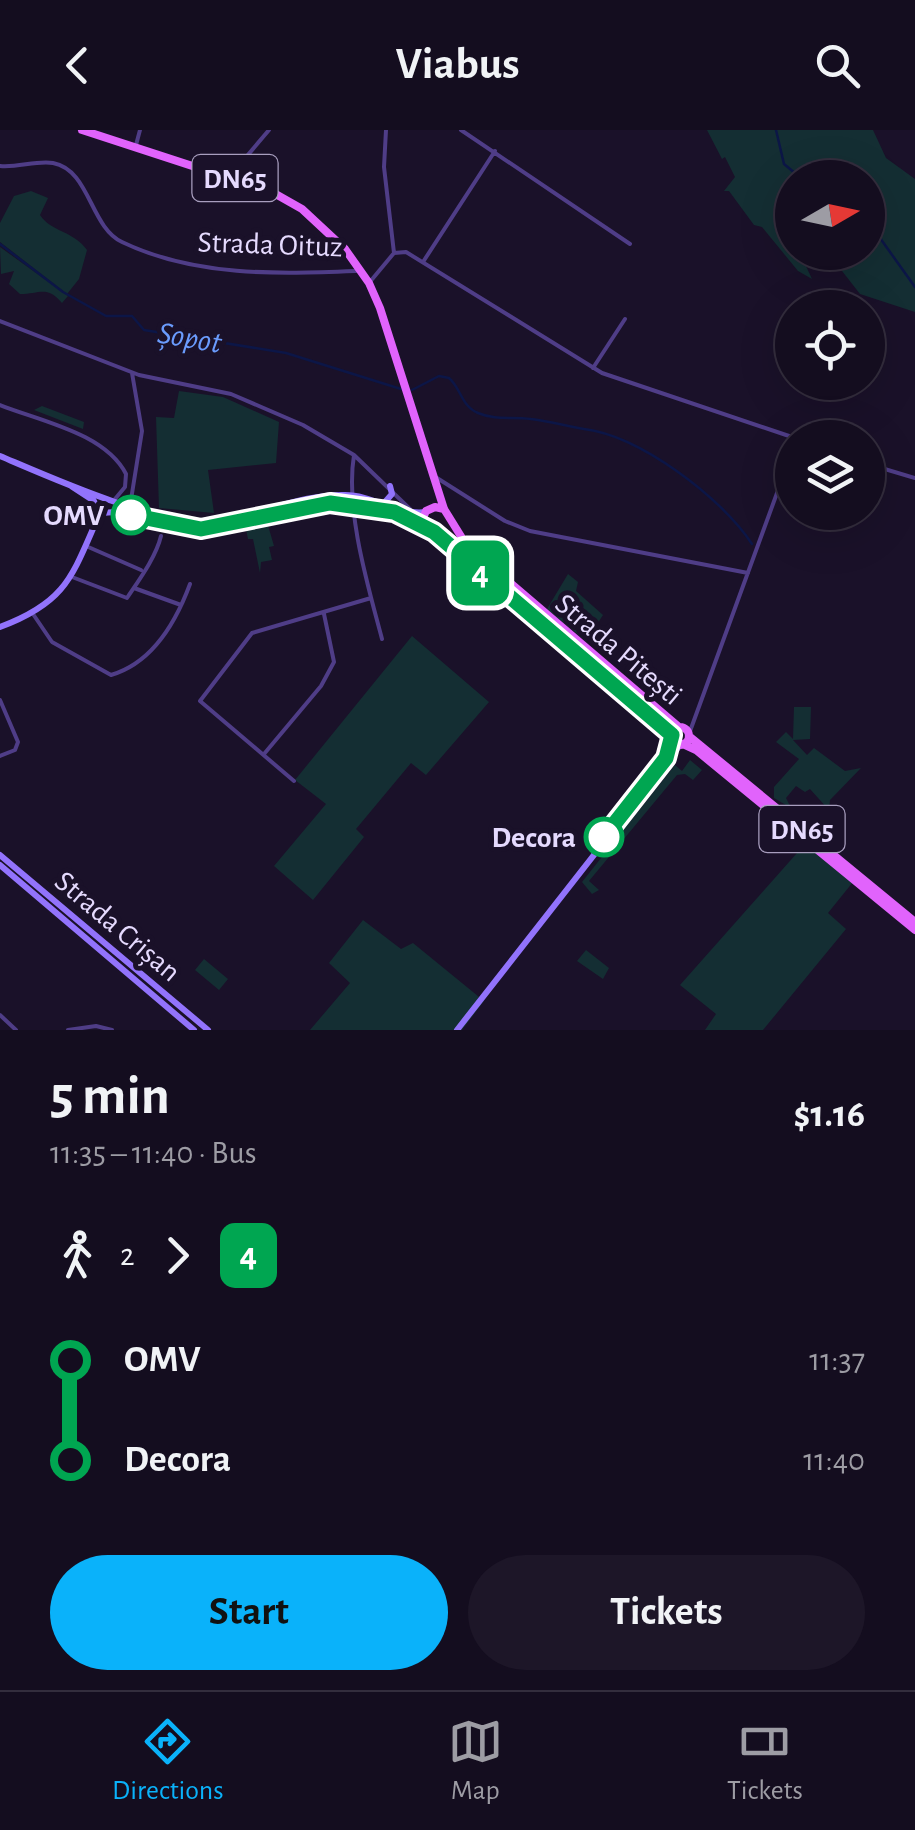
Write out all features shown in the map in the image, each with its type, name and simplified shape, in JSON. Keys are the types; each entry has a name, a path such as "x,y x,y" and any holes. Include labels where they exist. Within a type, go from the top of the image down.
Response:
{"main road":[{"name":"DN65","path":"82,130 230,176 302,208 361,270"},
{"name":"Strada Oituz","path":"361,270 369,283 447,514"},
{"path":"0,456 115,499 156,519"},
{"path":"430,529 428,510 437,478"},
{"path":"0,627 33,614 54,600 72,577 99,514 94,501 70,485"},
{"path":"385,502 392,494 390,486"},
{"path":"99,514 115,509 187,524 314,497 385,502 412,513 428,510 447,514 446,528 430,529 355,500"},
{"name":"Strada Pitești","path":"447,514 472,552 586,656"},
{"name":"Strada Pitești","path":"430,529 915,926"},
{"path":"456,1030 681,736"},
{"name":"Strada Crișan","path":"0,855 208,1030"},
{"name":"Strada Crișan","path":"0,865 194,1030"}],"street":[{"path":"136,147 140,130"},
{"path":"230,176 269,130"},
{"path":"369,283 394,252 384,167 386,130"},
{"path":"461,130 630,244"},
{"path":"474,136 481,130"},
{"path":"423,262 495,150"},
{"name":"Strada Oituz","path":"0,166 60,166 77,179 92,211 117,240 174,262 241,272 361,270"},
{"path":"394,252 406,252 593,368 775,431"},
{"path":"593,368 625,319"},
{"path":"0,321 132,373 231,394 302,425 354,455 390,486 412,513"},
{"path":"130,506 142,432 132,373"},
{"path":"0,405 91,441 109,453 126,474 125,487 115,499"},
{"path":"354,455 355,500 382,639"},
{"path":"885,469 915,478"},
{"path":"437,478 505,521 530,531 748,573"},
{"path":"681,736 694,713 775,499"},
{"path":"72,577 122,599 134,588 140,570 150,564 160,536"},
{"path":"86,546 140,570"},
{"path":"33,614 52,642 111,675 136,665 182,606 190,584"},
{"path":"134,588 182,606"},
{"path":"294,781 212,712 202,699 252,632 371,598"},
{"path":"264,754 321,686 334,662 323,612"},
{"path":"0,700 18,742 15,750 0,756"},
{"path":"681,736 694,713"},
{"path":"0,1015 16,1030"},
{"path":"68,1030 96,1026 112,1030"}],"green space":[{"path":"707,130 873,130 886,158 915,179 915,312 885,302 885,290 857,290 841,270 885,270 885,160 775,160 775,243 762,227 754,225 729,191 724,191 735,177 725,157 722,159"},
{"path":"31,191 48,198 40,215 45,221 87,250 79,279 67,294 0,242 0,223 14,196"},
{"path":"0,247 68,296 62,303 47,292 20,294 9,284 14,271 1,274"},
{"path":"179,391 223,397 279,422 276,463 208,470 214,513 159,508 156,417 174,418"},
{"path":"42,406 84,422 83,429 34,410"},
{"path":"267,522 274,546 269,547 272,560 261,562 260,573 253,539 248,539 246,529"},
{"path":"568,574 578,582 576,591 603,615 586,641 547,609"},
{"path":"412,636 489,702 426,775 411,763 356,829 364,837 313,900 274,866 326,804 295,780"},
{"path":"794,707 811,707 810,739 793,740 807,755 814,748 845,771 861,768 830,800 827,829 838,838 832,849 820,840 821,814 828,809 810,789 805,792 796,786 786,798 791,808 774,798 774,787 799,759 776,742 786,732 793,739"},
{"path":"690,760 702,770 693,780 685,774 677,775 589,881 599,890 592,894 582,882 675,765 682,771"},
{"path":"805,844 853,882 828,913 846,929 763,1030 705,1030 716,1014 680,985"},
{"path":"363,920 401,949 413,943 484,1001 462,1030 310,1030 350,983 329,963"},
{"path":"586,950 609,968 603,979 577,961"},
{"path":"204,959 228,979 219,990 195,970"}],"waterway":[{"path":"776,130 783,160"},
{"name":"Șopot","path":"0,244 63,292 106,316 132,316 144,330 286,353 401,389"},
{"path":"885,245 915,287"},
{"name":"Șopot","path":"412,390 439,376 449,378 468,406 478,413 550,422 630,443 700,489 752,544"}],"bus line":[{"name":"4","path":"131,515 172,526 210,529 308,506 351,503 386,509 426,526 672,735 666,758 604,837"}],"place":[{"name":"OMV","path":"131,515"},
{"name":"Decora","path":"604,837"}]}
